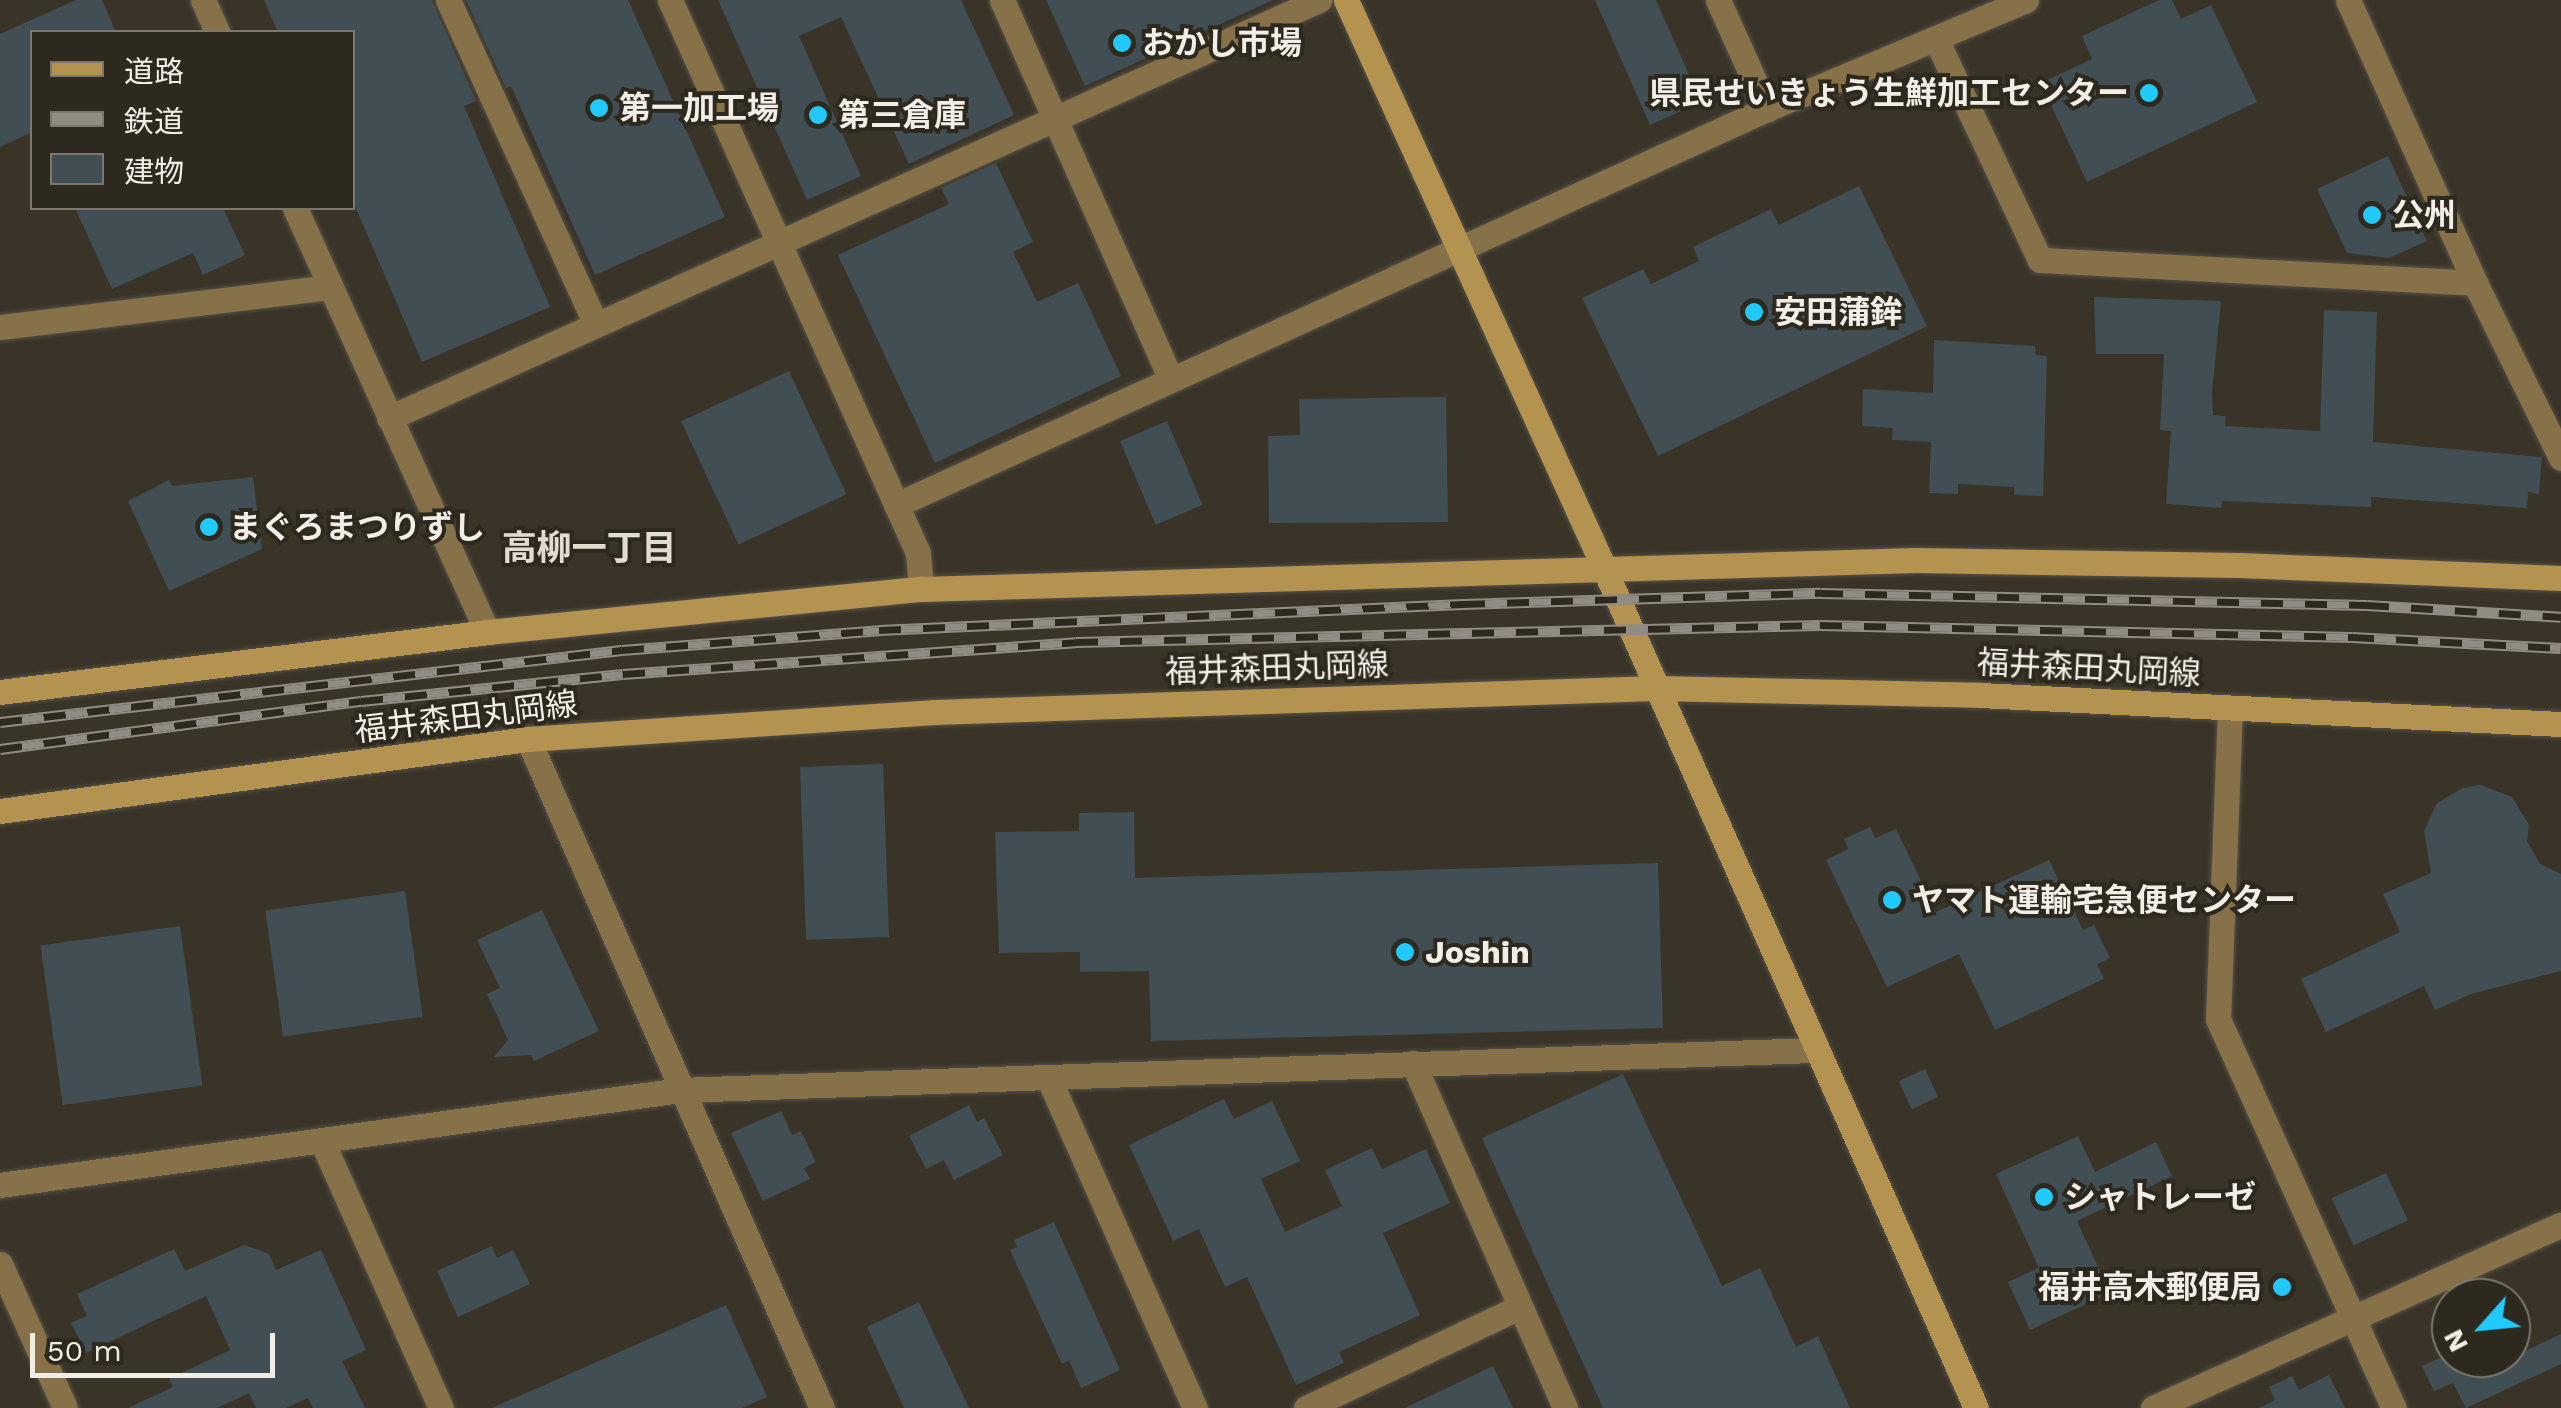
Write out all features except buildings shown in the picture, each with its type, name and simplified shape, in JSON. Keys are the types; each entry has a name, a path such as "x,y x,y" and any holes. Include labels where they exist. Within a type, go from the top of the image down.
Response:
{"main road":[{"path":"1346,0 1605,570 1976,1408"},
{"path":"0,692 487,632 922,589 1933,560 2239,565 2561,578"},
{"name":"福井森田丸岡線","path":"0,811 528,740 934,712 1656,688 1980,695 2561,724"}],"street":[{"path":"203,0 217,30"},
{"path":"448,0 595,323"},
{"path":"670,0 918,553 922,589"},
{"path":"1002,0 1171,379"},
{"path":"388,418 1319,0"},
{"path":"1718,0 1767,109"},
{"path":"896,505 1767,109 2026,0"},
{"path":"2348,0 2475,284 2561,458"},
{"path":"1936,39 2040,260 2475,284"},
{"path":"296,210 487,632"},
{"path":"0,328 330,287"},
{"path":"2230,708 2218,1019 2394,1408"},
{"path":"528,740 822,1408"},
{"path":"0,1185 680,1090 1816,1050"},
{"path":"1413,1064 1565,1408"},
{"path":"1049,1079 1195,1408"},
{"path":"322,1141 440,1408"},
{"path":"2153,1408 2561,1225"},
{"path":"0,1264 65,1408"},
{"path":"1306,1408 1520,1307"}],"railway":[{"path":"0,722 622,650 879,630 1463,604 1821,593 2367,605 2561,617"},
{"path":"0,749 361,701 623,674 1076,642 1820,625 2352,637 2561,648"}],"place":[{"name":"おかし市場","path":"1122,43"},
{"name":"県民せいきょう生鮮加工センター","path":"2149,93"},
{"name":"第一加工場","path":"599,108"},
{"name":"第三倉庫","path":"818,115"},
{"name":"公州","path":"2372,215"},
{"name":"安田蒲鉾","path":"1754,312"},
{"name":"まぐろまつりずし","path":"209,527"},
{"name":"ヤマト運輸宅急便センター","path":"1892,900"},
{"name":"Joshin","path":"1405,952"},
{"name":"シャトレーゼ","path":"2044,1197"},
{"name":"福井高木郵便局","path":"2282,1287"}],"district":[{"name":"高柳一丁目","path":"589,548"}]}
